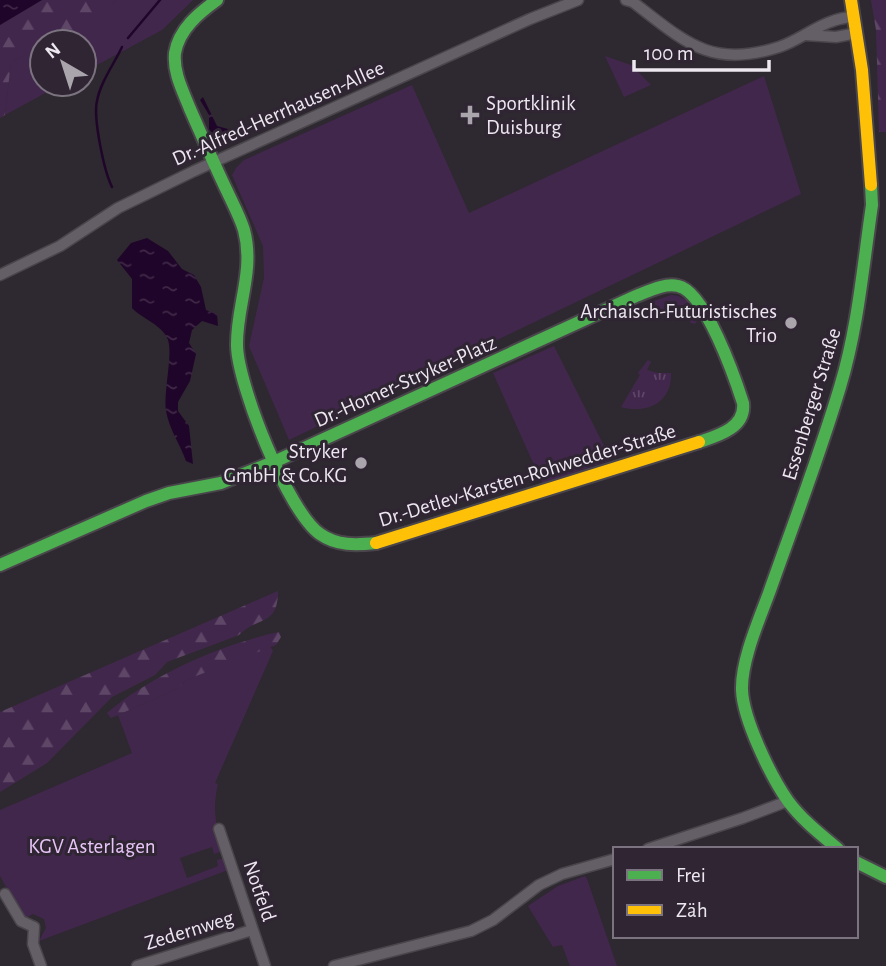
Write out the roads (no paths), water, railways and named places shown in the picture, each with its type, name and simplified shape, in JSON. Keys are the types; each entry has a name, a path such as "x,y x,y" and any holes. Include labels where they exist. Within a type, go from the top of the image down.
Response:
{"street":[{"name":"Dr.-Detlev-Karsten-Rohwedder-Straße","path":"217,0 193,19 184,32 176,50 175,64 185,96 244,228 250,254 249,276 237,345 238,366 276,461 302,514 318,533 338,543 357,545 384,542 716,436 732,428 744,411 736,383 699,302 684,287 663,286 550,336"},
{"name":"Dr.-Alfred-Herrhausen-Allee","path":"0,275 60,246 118,208 214,162 530,19 578,0"},
{"path":"626,0 634,2 676,35 710,53 732,57 779,47 833,21 854,16"},
{"name":"Essenberger Straße","path":"836,847 808,824 788,801 754,737 742,689 745,668 840,387 854,334 872,205 870,154 851,0"},
{"path":"805,35 836,37 857,33"},
{"name":"Dr.-Homer-Stryker-Platz","path":"276,461 550,336"},
{"path":"0,565 146,501 169,493 221,483 276,461"},
{"path":"654,847 788,801"},
{"name":"Notfeld","path":"219,829 265,966"},
{"path":"334,966 471,931 493,919 539,885 562,874 613,860"},
{"path":"858,863 885,878"},
{"path":"5,894 20,921 34,926 33,944 41,966"},
{"name":"Zedernweg","path":"137,966 252,930"}],"water":[{"path":"0,0 42,0 0,25"},
{"path":"203,97 217,126 235,131 247,125 251,131 228,143 219,143 209,129 209,115 200,100"},
{"path":"147,238 168,251 182,269 194,275 201,287 206,310 217,314 218,326 202,321 192,330 189,343 196,354 190,381 178,402 178,411 189,426 193,464 186,461 166,411 168,340 162,330 132,308 132,279 117,260 131,243"}],"waterway":[{"path":"128,38 160,0"},
{"path":"112,187 100,144 96,109 101,87 122,47"}],"place":[{"name":"Sportklinik Duisburg","path":"470,115"},
{"name":"Archaisch-Futuristisches Trio","path":"791,323"},
{"name":"Stryker GmbH & Co.KG","path":"361,463"}],"park label":[{"name":"KGV Asterlagen","path":"92,846"}]}
